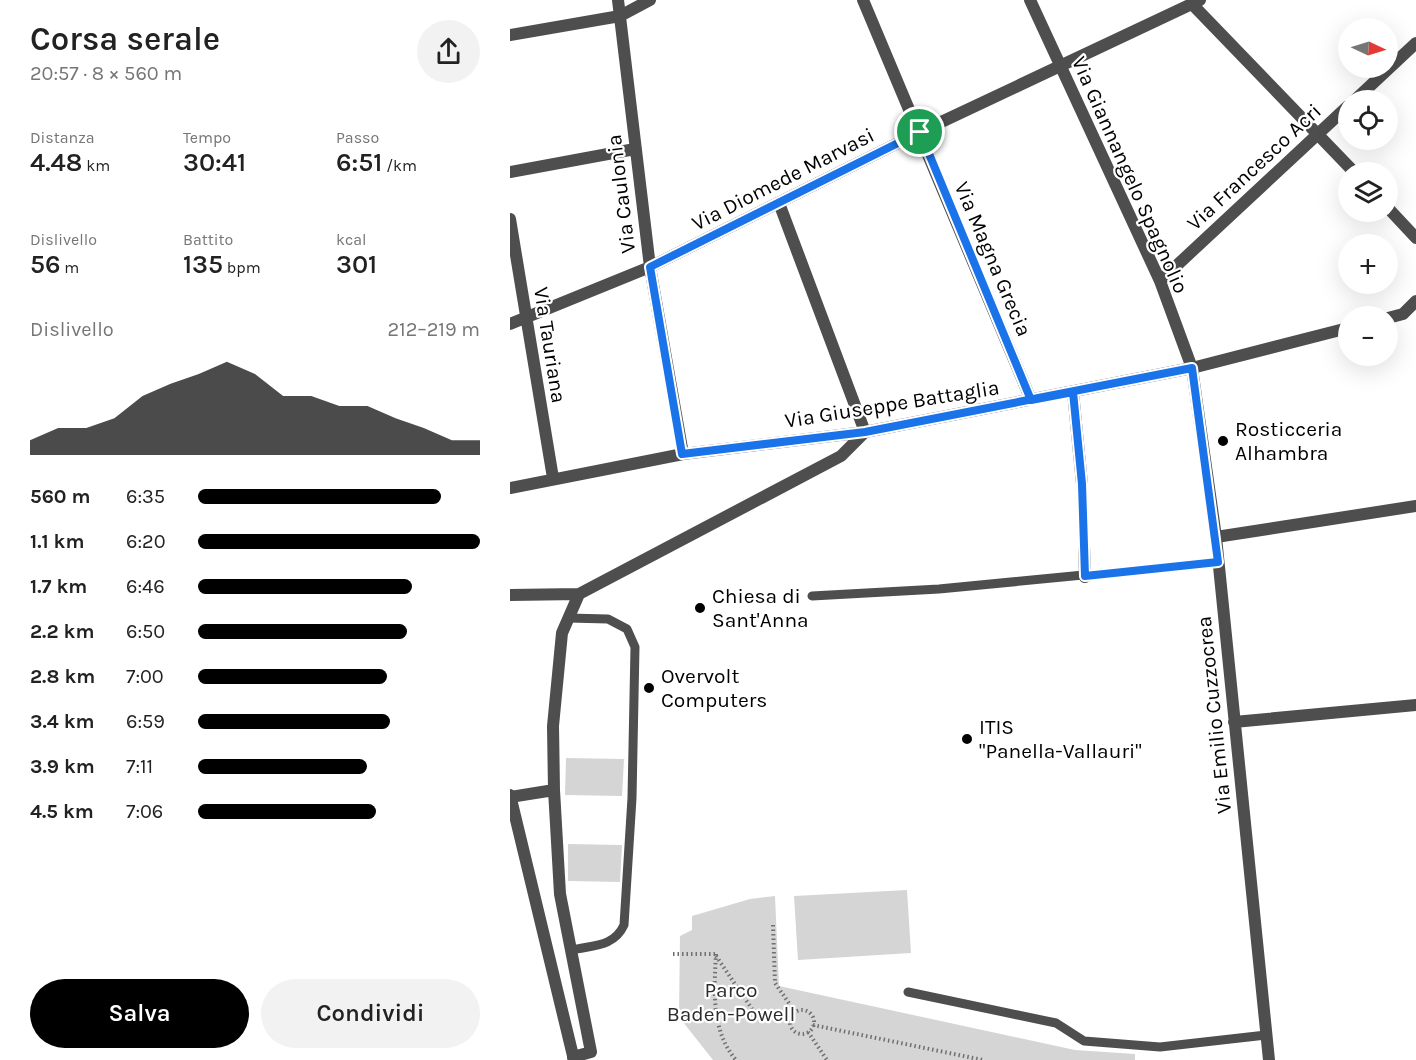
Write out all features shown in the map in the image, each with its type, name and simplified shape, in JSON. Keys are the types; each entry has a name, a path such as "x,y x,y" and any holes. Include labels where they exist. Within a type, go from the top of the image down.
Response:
{"street":[{"name":"Via Caulonia","path":"618,0 650,267 682,454"},
{"path":"510,35 620,16 650,0"},
{"name":"Via Magna Grecia","path":"863,0 1031,400"},
{"name":"Via Giannangelo Spagnolio","path":"1030,0 1160,281 1192,368"},
{"path":"1196,2 1345,162"},
{"name":"Via Diomede Marvasi","path":"510,324 650,267 920,132 1196,2"},
{"path":"1366,90 1416,43"},
{"name":"Via Francesco Acri","path":"1160,281 1338,116"},
{"path":"510,172 635,149"},
{"path":"510,595 579,594 841,456 865,432 778,203"},
{"name":"Via Tauriana","path":"510,219 553,478"},
{"path":"1398,219 1416,238"},
{"path":"1398,315 1403,314 1416,301"},
{"name":"Via Giuseppe Battaglia","path":"510,488 682,454 865,432 1192,368 1338,331"},
{"name":"Via Emilio Cuzzocrea","path":"1192,368 1218,562 1269,1060"},
{"path":"1073,392 1082,484"},
{"path":"1215,537 1416,506"},
{"path":"1084,546 1085,576"},
{"path":"554,790 510,796 574,1058 591,1052 560,894 553,726 562,633 579,594"},
{"path":"1234,722 1416,705"}],"lane":[{"path":"812,596 939,589 1218,562"},
{"path":"568,618 609,620 627,629 635,647 632,798 624,925 620,935 613,941 572,950"},
{"path":"908,992 1056,1023 1084,1041 1160,1047 1266,1035"}],"path":[{"path":"1082,484 1084,546"},
{"path":"773,925 775,982 795,1012"},
{"path":"673,954 716,954"},
{"path":"716,954 752,1009 762,1014 791,1018"},
{"path":"716,954 714,994 720,1030 736,1060"},
{"path":"802,1009 810,1012 814,1019 813,1025 808,1032 800,1033 793,1029 791,1018 795,1012 802,1009"},
{"path":"813,1025 983,1060"},
{"path":"808,1032 826,1060"}],"green space":[{"path":"566,758 624,759 622,796 565,795"},
{"path":"568,844 622,845 620,882 568,881"},
{"path":"907,890 911,953 798,960 794,896"},
{"name":"Parco Baden-Powell","path":"775,896 779,986 1075,1050 1135,1054 1135,1060 713,1060 679,1017 680,936 692,930 692,916 750,899"}],"place":[{"name":"Rosticceria Alhambra","path":"1223,441"},
{"name":"Chiesa di Sant'Anna","path":"700,608"},
{"name":"Overvolt Computers","path":"649,688"},
{"name":"ITIS \"Panella-Vallauri\"","path":"967,739"}],"route":[{"path":"920,132 650,267 682,454 865,432 1073,392 1192,368 1218,562 1085,576 1082,484 1073,392 1031,400 920,132"}]}
